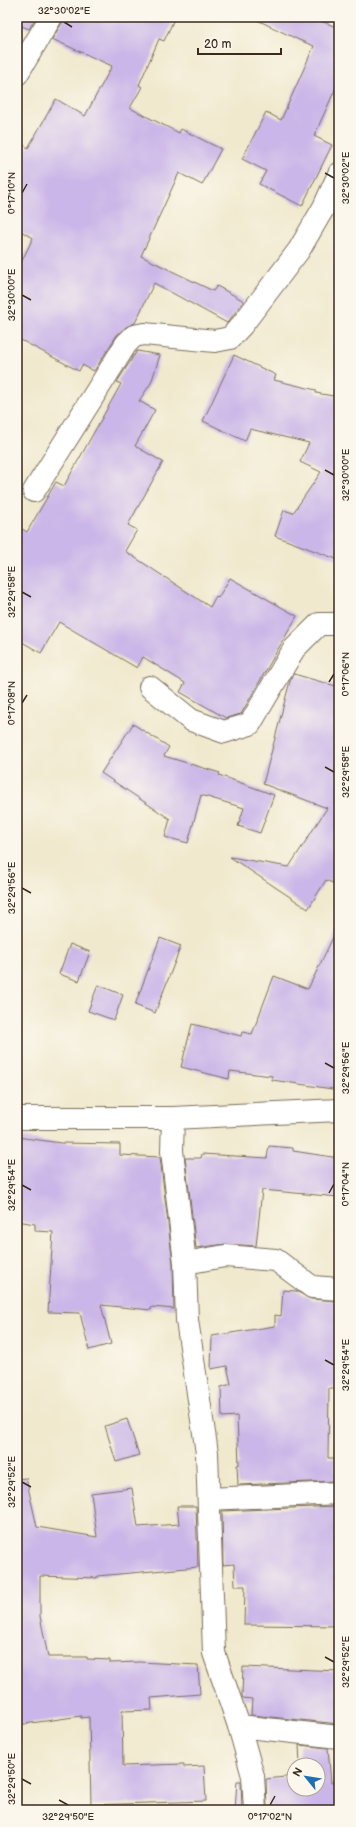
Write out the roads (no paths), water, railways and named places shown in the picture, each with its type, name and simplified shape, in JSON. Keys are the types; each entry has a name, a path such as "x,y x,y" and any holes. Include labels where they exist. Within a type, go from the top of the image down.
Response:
{"street":[{"path":"17,74 51,17"},
{"path":"34,492 126,344 134,336 144,334 215,341 230,338 242,325 299,250 324,207 339,174"},
{"path":"150,687 191,720 224,732 250,724 294,648 318,624 339,624"},
{"path":"17,1118 173,1118 339,1110"},
{"path":"173,1118 172,1151 185,1263 187,1320 207,1453 214,1653 239,1726 253,1776 255,1810"},
{"path":"185,1263 225,1256 276,1260 312,1287 339,1289"},
{"path":"209,1499 339,1493"},
{"path":"239,1726 339,1737"}]}
